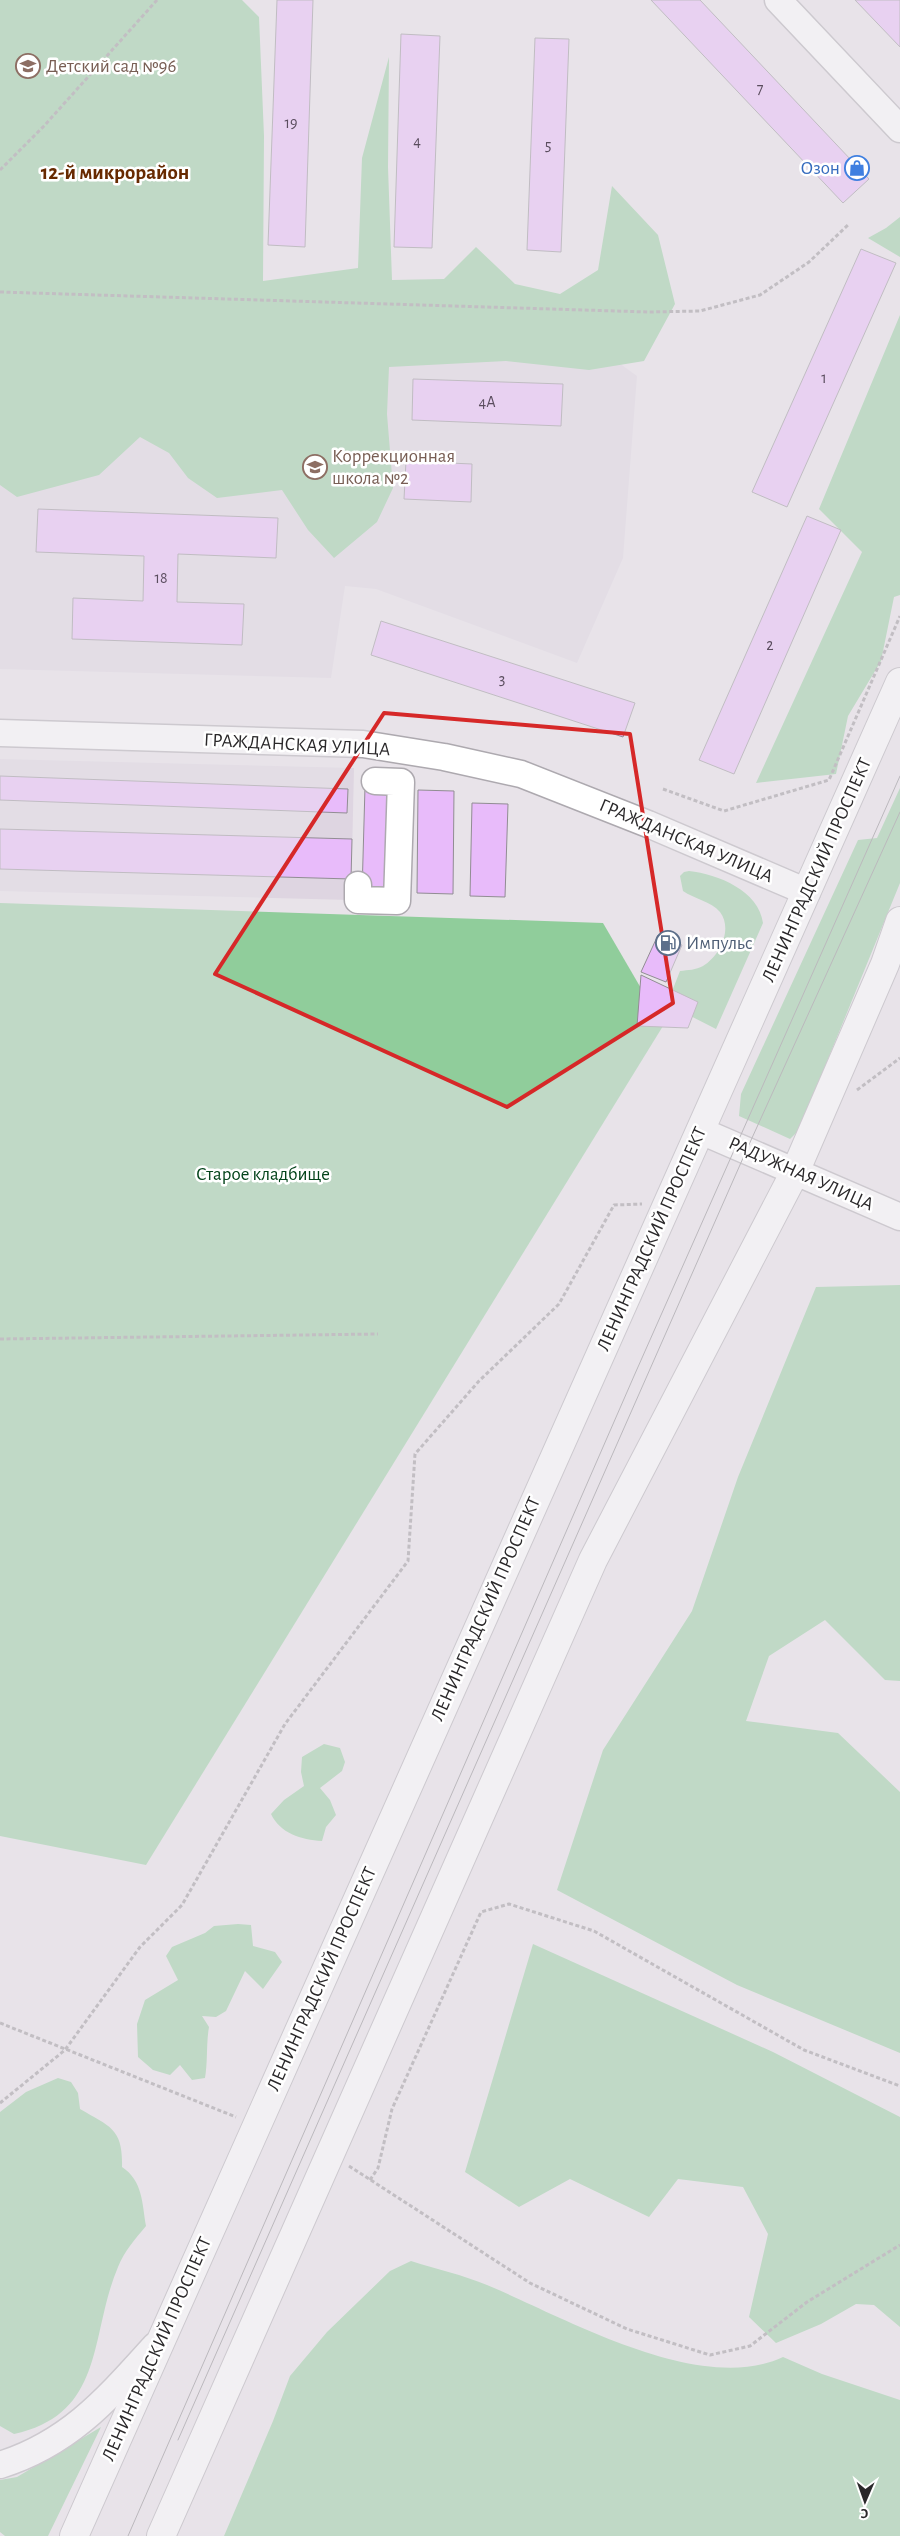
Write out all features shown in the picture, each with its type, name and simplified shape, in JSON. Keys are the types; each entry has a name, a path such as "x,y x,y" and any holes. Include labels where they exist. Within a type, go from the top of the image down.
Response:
{"main road":[{"name":"ЛЕНИНГРАДСКИЙ ПРОСПЕКТ","path":"74,2536 900,682"},
{"path":"161,2536 593,1560 795,1172 884,964 900,921"}],"street":[{"path":"778,0 900,129"},
{"name":"ГРАЖДАНСКАЯ УЛИЦА","path":"0,733 363,744 444,757 521,774 648,824 807,892"},
{"path":"358,885 358,900 397,902 401,782 375,781"},
{"name":"РАДУЖНАЯ УЛИЦА","path":"701,1131 900,1217"},
{"path":"0,2465 26,2455 69,2433 103,2404 161,2340"}],"path":[{"path":"0,170 44,126 157,0"},
{"path":"0,292 638,312 700,311 760,295 809,262 849,224"},
{"path":"663,789 724,810 829,780 900,616"},
{"path":"851,1095 900,1058"},
{"path":"0,2103 65,2050 140,1947 182,1905 284,1724 408,1560 416,1454 479,1381 559,1304 614,1205"},
{"path":"0,1339 378,1334"},
{"path":"370,2180 378,2168 392,2109 481,1912 509,1904 594,1931 804,2050 900,2086"},
{"path":"0,2022 65,2050 256,2125"},
{"path":"348,2165 530,2283 627,2329 710,2355 750,2346 808,2302 900,2245"}],"highlighted area":[{"path":"384,713 630,734 673,1003 507,1107 215,974"}],"shaded area":[{"name":"Коррекционная школа №2","path":"0,335 601,350 637,376 623,558 577,663 376,589 345,586 331,678 0,669"},
{"path":"0,759 354,768 351,900 0,891"}],"green space":[{"path":"0,0 242,0 259,17 264,136 263,281 358,268 362,158 389,57 388,167 392,280 444,279 476,247 515,284 560,294 598,270 612,186 658,235 675,304 644,361 589,370 506,361 389,367 387,414 393,488 377,522 334,558 308,530 282,490 217,498 188,478 169,453 140,437 99,475 17,497 0,485"},
{"path":"900,217 900,257 868,238 886,228"},
{"path":"900,315 900,595 894,597 881,661 848,716 836,774 756,783 862,552 819,509"},
{"path":"900,788 900,883 799,1130 790,1139 739,1116 741,1094 858,840 877,838"},
{"path":"689,871 724,880 745,893 760,912 763,923 716,1029 667,1004 680,971 692,970 709,962 723,942 725,934 724,919 720,912 712,905 683,891 680,876 684,872"},
{"name":"Старое кладбище","path":"0,903 603,923 663,1026 146,1865 0,1836"},
{"path":"900,1285 900,1681 885,1680 825,1620 769,1656 746,1721 838,1733 900,1792 900,2053 737,1985 557,1890 603,1750 692,1611 738,1477 816,1287"},
{"path":"324,1744 340,1748 345,1762 342,1771 320,1788 330,1800 336,1815 326,1827 322,1841 306,1839 286,1831 275,1821 271,1814 284,1800 304,1786 301,1772 302,1757"},
{"path":"251,1925 253,1946 275,1952 282,1962 263,1989 245,1971 226,2011 216,2017 202,2016 209,2027 205,2078 192,2080 180,2065 170,2075 153,2070 138,2057 137,2024 145,2000 178,1980 166,1956 172,1947 205,1933 214,1926"},
{"path":"533,1944 773,2052 900,2117 900,2327 874,2305 856,2304 821,2324 776,2343 749,2317 768,2234 743,2187 678,2179 649,2217 570,2179 519,2207 465,2172"},
{"path":"58,2078 71,2082 78,2093 80,2109 113,2130 120,2144 122,2167 138,2186 146,2226 120,2261 109,2293 90,2368 80,2390 65,2409 44,2424 14,2434 0,2426 0,2112 26,2092"},
{"path":"411,2261 478,2281 593,2333 674,2360 713,2367 750,2366 783,2357 822,2374 900,2400 900,2536 224,2536 290,2376 327,2332 390,2271"},
{"path":"101,2427 48,2536 5,2536 0,2532 0,2480 17,2477"}],"building":[{"path":"277,0 313,0 305,247 268,245"},
{"path":"651,0 700,0 869,179 843,203"},
{"path":"855,0 900,0 900,47"},
{"path":"401,34 440,36 432,248 394,247"},
{"path":"535,38 569,39 561,252 527,250"},
{"path":"861,249 896,263 787,507 752,492"},
{"path":"413,379 563,384 561,426 412,420"},
{"path":"406,461 472,464 471,502 404,499"},
{"path":"38,509 278,518 276,558 178,554 177,602 244,604 242,645 72,639 73,598 143,601 144,556 36,552"},
{"path":"807,516 841,530 734,774 699,760"},
{"path":"381,621 635,703 623,737 371,655"},
{"path":"0,776 348,789 347,813 0,800"},
{"path":"365,787 396,788 393,894 362,893"},
{"path":"418,790 454,791 453,894 417,893"},
{"path":"472,803 508,804 505,897 470,896"},
{"path":"0,829 352,839 351,879 0,869"},
{"path":"658,935 682,945 666,982 641,972"},
{"path":"641,975 698,1002 688,1028 637,1026"}],"tram line":[{"path":"128,2536 634,1376 900,776"},
{"path":"178,2440 747,1149 900,812"}],"place":[{"name":"Детский сад №96","path":"28,66"},
{"name":"Озон","path":"857,168"},
{"name":"Коррекционная школа №2","path":"315,467"},
{"name":"Импульс","path":"668,943"}],"district":[{"name":"12-й микрорайон","path":"115,172"}]}
